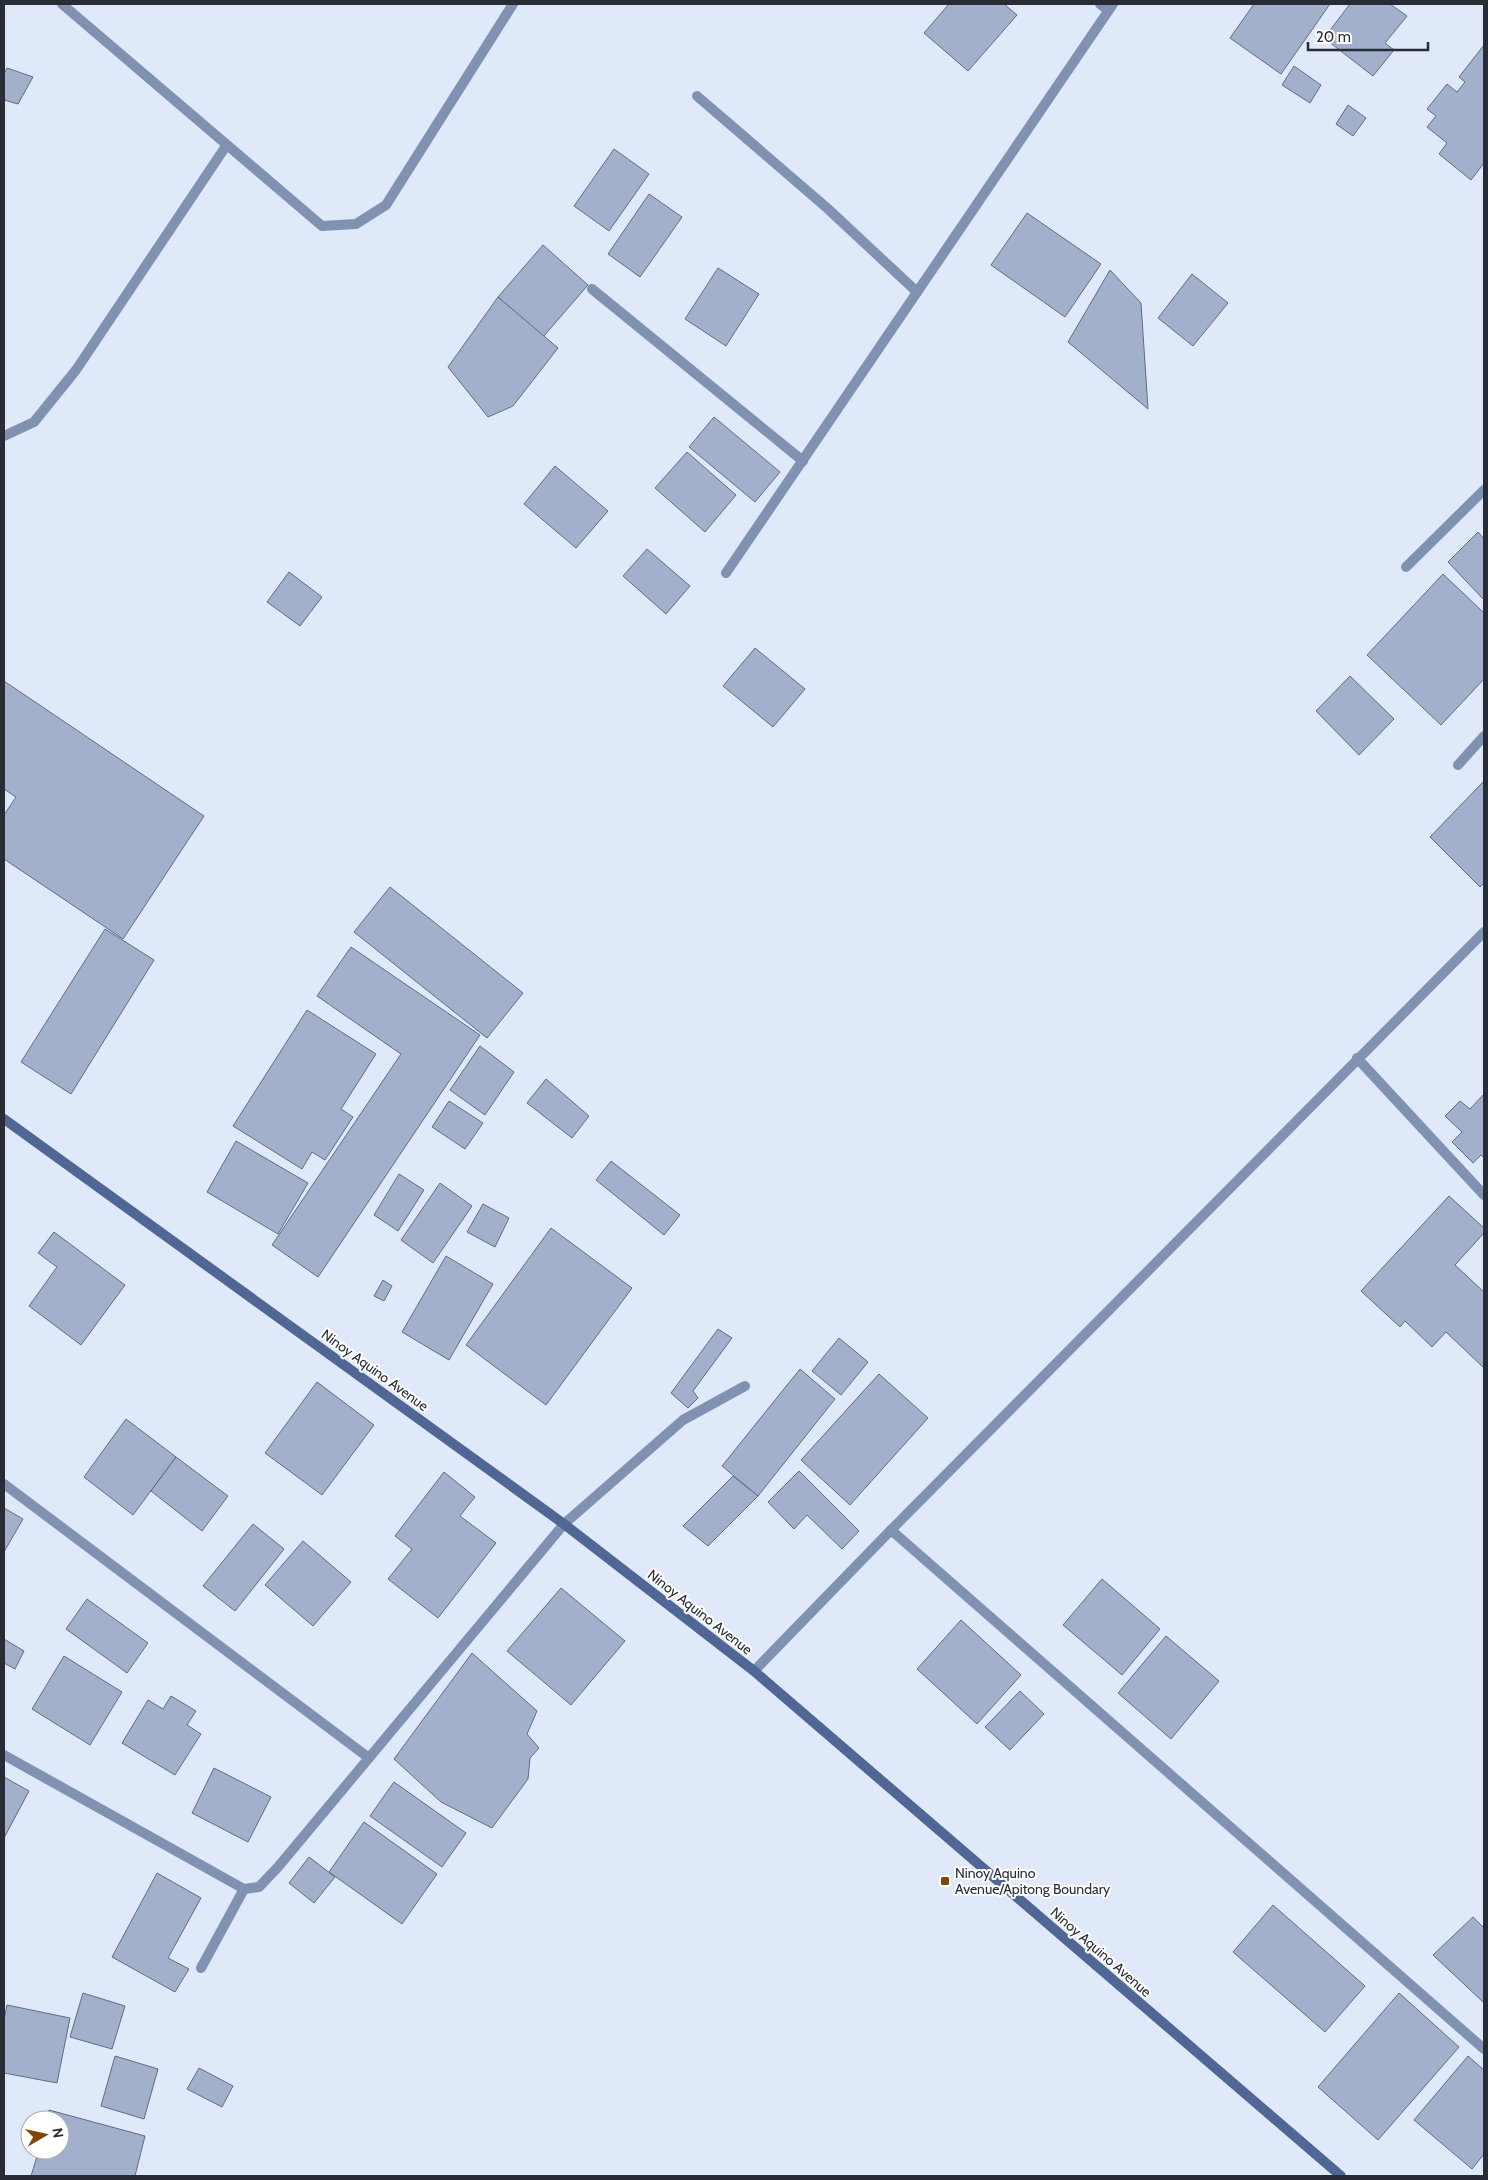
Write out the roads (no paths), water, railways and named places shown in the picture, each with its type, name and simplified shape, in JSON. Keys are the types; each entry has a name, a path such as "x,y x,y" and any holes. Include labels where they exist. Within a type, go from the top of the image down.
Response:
{"main road":[{"name":"Ninoy Aquino Avenue","path":"4,1119 564,1524 754,1671 1341,2176"}],"street":[{"path":"62,4 322,226 356,224 386,206 513,4"},
{"path":"726,573 1111,7 1100,4"},
{"path":"697,96 827,208 917,292"},
{"path":"4,436 34,422 76,370 226,146"},
{"path":"592,289 803,461"},
{"path":"1406,567 1484,490"},
{"path":"1458,765 1484,736"},
{"path":"754,1671 891,1530 1484,932"},
{"path":"1358,1058 1484,1195"},
{"path":"4,1755 244,1889 259,1887 564,1524 683,1420 745,1386"},
{"path":"4,1484 369,1758"},
{"path":"891,1530 1484,2049"},
{"path":"201,1968 244,1889"}],"place":[{"name":"Ninoy Aquino Avenue/Apitong Boundary","path":"945,1881"}]}
